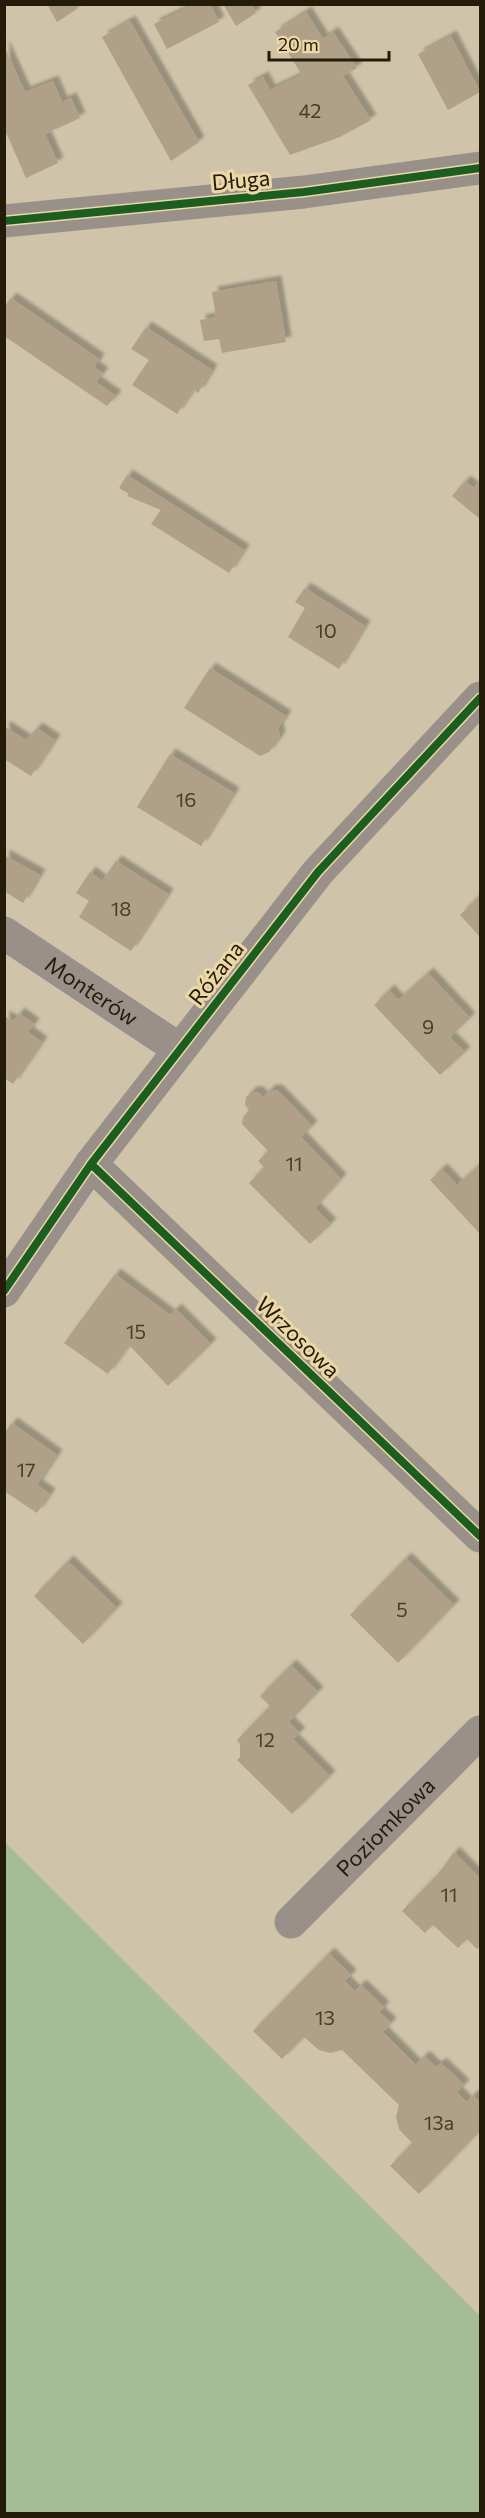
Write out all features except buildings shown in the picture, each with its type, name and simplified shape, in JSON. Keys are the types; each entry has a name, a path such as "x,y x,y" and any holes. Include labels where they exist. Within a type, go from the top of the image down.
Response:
{"street":[{"name":"Długa","path":"4,221 304,192 480,168"},
{"name":"Różana","path":"4,1291 91,1164 318,872 480,698"},
{"name":"Monterów","path":"4,933 179,1049"},
{"name":"Wrzosowa","path":"91,1164 480,1536"},
{"name":"Poziomkowa","path":"291,1923 480,1731"}],"green space":[{"path":"5,1842 480,2316 480,2513 5,2513"}],"cycle path":[{"path":"4,221 304,192 480,168"},
{"path":"4,1291 91,1164 318,872 480,698"},
{"path":"91,1164 480,1536"}]}
